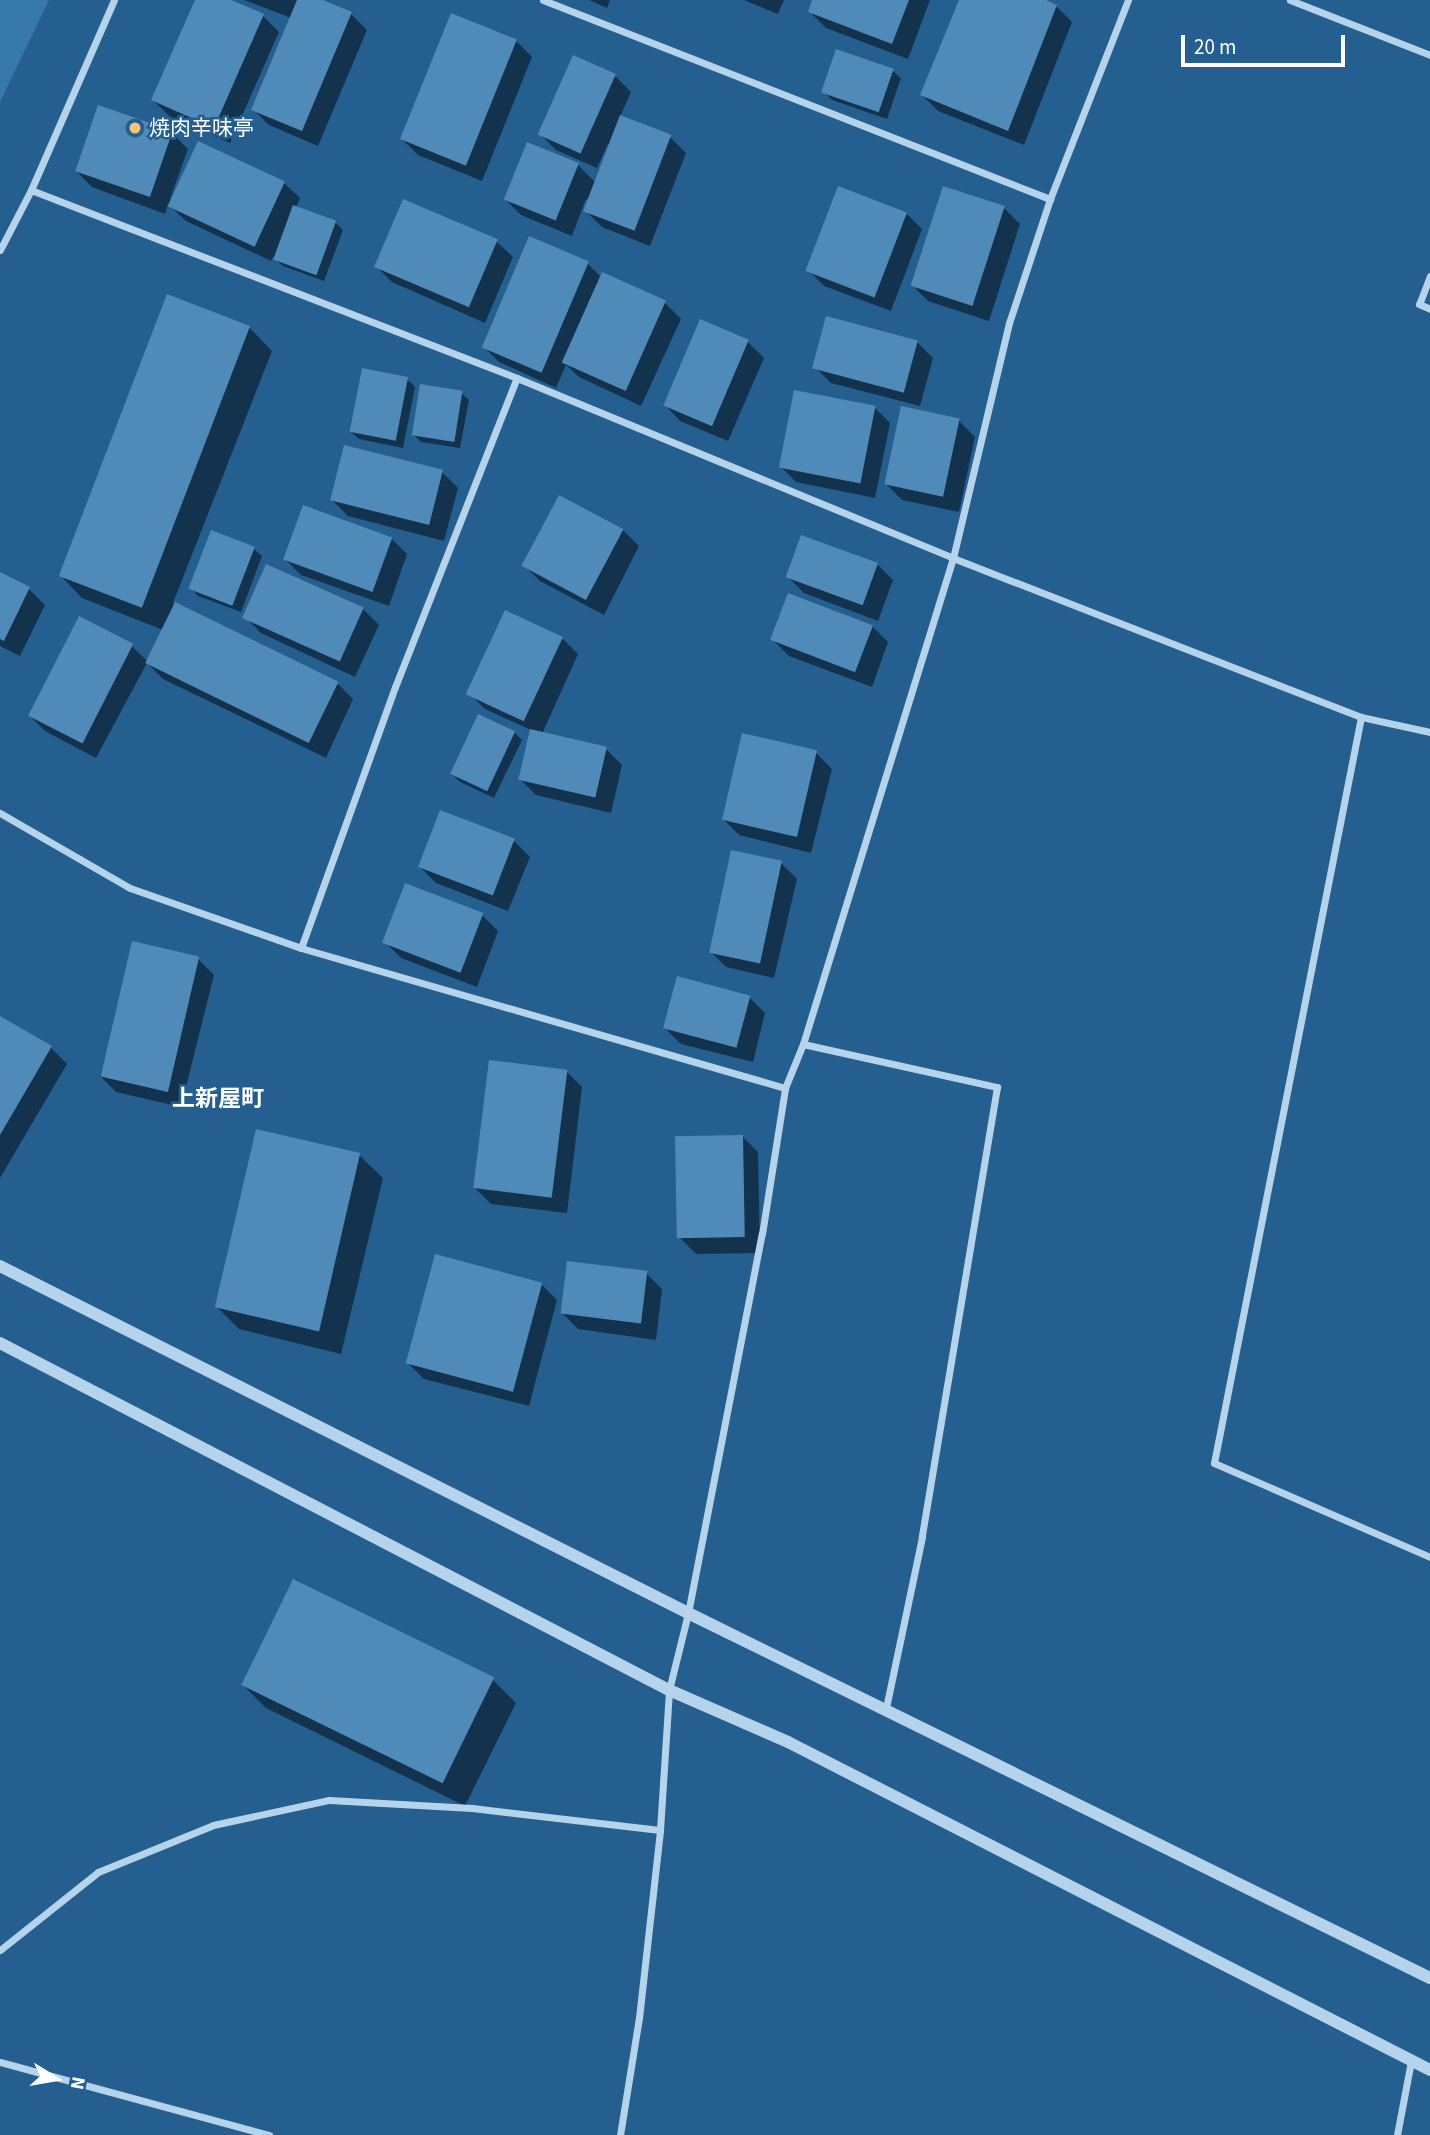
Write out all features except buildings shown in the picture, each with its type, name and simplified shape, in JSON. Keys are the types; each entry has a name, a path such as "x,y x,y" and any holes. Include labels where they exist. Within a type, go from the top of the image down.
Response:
{"street":[{"path":"0,250 31,190 114,0"},
{"path":"543,0 1050,199"},
{"path":"620,2135 639,2018 660,1830 669,1690 688,1613 762,1234 785,1088 803,1044 953,558 1009,323 1050,199 1128,0"},
{"path":"1290,0 1430,55"},
{"path":"31,190 517,378 953,558 1361,717 1430,732"},
{"path":"1430,276 1419,304 1430,309"},
{"path":"301,948 395,687 517,378"},
{"path":"1361,717 1214,1463 1430,1557"},
{"path":"0,813 130,888 301,948 785,1088"},
{"path":"803,1044 997,1087 922,1537 886,1707"},
{"path":"0,1266 688,1613 886,1707 1430,1978"},
{"path":"0,1343 669,1690 788,1742 1430,2070"},
{"path":"0,1950 98,1872 213,1825 329,1800 472,1808 660,1830"},
{"path":"1397,2135 1411,2061"},
{"path":"0,2062 270,2135"}],"shaded area":[{"path":"0,0 49,0 0,102"}],"place":[{"name":"焼肉辛味亭","path":"135,128"}],"district":[{"name":"上新屋町","path":"218,1099"}]}
